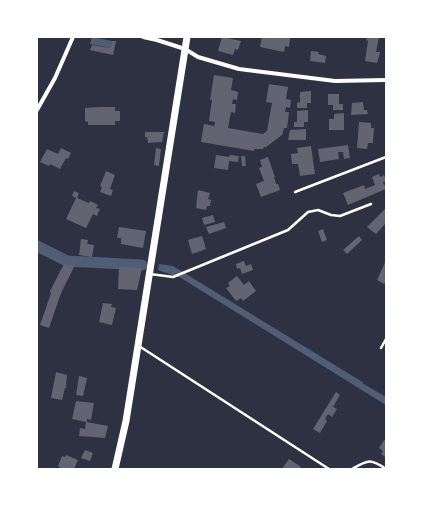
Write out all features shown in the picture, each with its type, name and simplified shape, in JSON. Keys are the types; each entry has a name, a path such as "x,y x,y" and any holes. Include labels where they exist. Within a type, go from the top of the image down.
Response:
{"main road":[{"path":"115,469 126,421 187,37"}],"street":[{"path":"37,110 55,78 73,37"},
{"path":"143,37 185,49 198,57 239,69 335,81 386,80"}],"lane":[{"path":"296,192 386,157"},
{"path":"149,274 173,277 288,230 308,212 318,210 331,215 340,216 371,204"},
{"path":"381,348 386,339"},
{"path":"138,345 328,469"},
{"path":"352,469 367,461 377,463 386,469"}],"water":[{"path":"92,37 112,41 110,48 90,44"},
{"path":"159,264 173,266 364,383 362,383 386,397 386,405 181,278 158,270"}],"building":[{"path":"222,37 241,41 238,50 235,49 233,55 218,51"},
{"path":"262,37 290,38 289,47 285,46 284,52 260,47"},
{"path":"367,37 379,37 376,52 380,52 377,63 365,61 368,41 366,40"},
{"path":"112,41 116,41 113,55 90,50 92,45 110,48"},
{"path":"311,51 319,52 318,54 326,56 325,63 310,61"},
{"path":"214,75 233,78 231,90 238,92 237,100 233,99 232,104 236,104 235,113 231,112 228,128 263,134 267,131 272,103 266,102 269,84 288,87 286,99 291,100 290,108 286,107 285,112 289,112 287,128 284,128 282,135 263,149 254,149 254,151 201,142 204,124 214,126 215,122 209,121 212,100 210,100"},
{"path":"311,91 311,103 307,103 307,108 297,108 297,103 300,102 300,92"},
{"path":"328,94 339,94 339,104 343,104 343,110 333,110 333,105 328,105"},
{"path":"363,102 364,110 367,110 368,114 351,115 352,103"},
{"path":"115,107 115,111 120,111 120,121 115,121 115,125 88,125 88,122 85,121 85,108"},
{"path":"308,110 308,122 304,122 304,127 294,127 294,122 297,122 297,111"},
{"path":"344,113 344,130 329,130 329,119 334,119 334,114"},
{"path":"359,122 371,123 371,128 374,128 373,143 368,143 367,149 357,148"},
{"path":"306,129 306,140 288,140 290,130"},
{"path":"145,132 164,132 162,142 148,143 147,137 145,137"},
{"path":"348,145 350,158 344,159 343,152 338,152 339,159 320,162 318,149"},
{"path":"311,146 315,174 300,176 298,164 292,164 291,154 298,153 297,148"},
{"path":"61,148 71,153 68,159 66,158 60,169 50,164 49,166 40,162 47,149 58,154"},
{"path":"156,148 161,149 159,166 154,165"},
{"path":"216,155 229,157 230,155 239,156 238,162 229,161 228,170 214,168"},
{"path":"241,156 245,156 246,166 242,166"},
{"path":"268,157 276,184 278,184 280,190 261,197 256,184 264,181 259,168 262,167 260,160"},
{"path":"106,171 115,175 110,189 113,190 111,196 100,192 102,187 100,186"},
{"path":"379,174 380,177 384,175 386,181 383,182 384,185 386,185 386,189 348,205 343,193 364,185 365,189 375,185 372,177"},
{"path":"198,190 210,193 208,199 211,200 210,206 207,206 206,210 196,208"},
{"path":"74,191 79,193 77,198 89,203 90,201 98,205 96,208 100,209 97,216 93,214 86,228 66,219 76,198 72,196"},
{"path":"386,208 386,223 376,234 367,227"},
{"path":"213,215 215,222 204,225 202,218"},
{"path":"224,222 226,228 209,234 206,227"},
{"path":"119,227 146,231 143,248 121,244 121,238 117,238"},
{"path":"323,229 327,240 322,242 318,231"},
{"path":"202,236 206,249 192,254 188,240"},
{"path":"359,236 362,240 347,254 343,250"},
{"path":"81,239 88,240 87,244 94,245 92,257 79,255"},
{"path":"386,260 386,281 384,284 377,280"},
{"path":"244,261 246,266 251,264 253,270 242,274 240,268 237,269 236,264"},
{"path":"64,264 75,265 61,293 49,328 40,325 51,293 50,291"},
{"path":"119,267 142,268 137,290 118,289"},
{"path":"237,276 244,285 249,281 256,291 243,301 241,298 236,301 226,288 230,286 228,283"},
{"path":"103,303 112,304 111,307 116,308 112,325 99,322"},
{"path":"56,372 67,375 66,388 62,400 51,398"},
{"path":"79,376 87,378 83,396 76,395"},
{"path":"336,392 340,395 333,407 337,409 332,417 328,414 325,419 327,421 320,433 313,429"},
{"path":"76,401 94,403 91,420 87,419 87,422 108,426 105,438 79,436 80,428 85,429 86,422 72,419"},
{"path":"384,440 386,441 386,458 381,454 383,451 379,448"},
{"path":"85,450 93,453 90,461 81,458"},
{"path":"66,455 78,460 74,469 62,469 58,466 62,456 65,457"},
{"path":"289,459 301,467 299,469 282,469"}],"waterway":[{"path":"37,246 67,261 142,265"}]}
